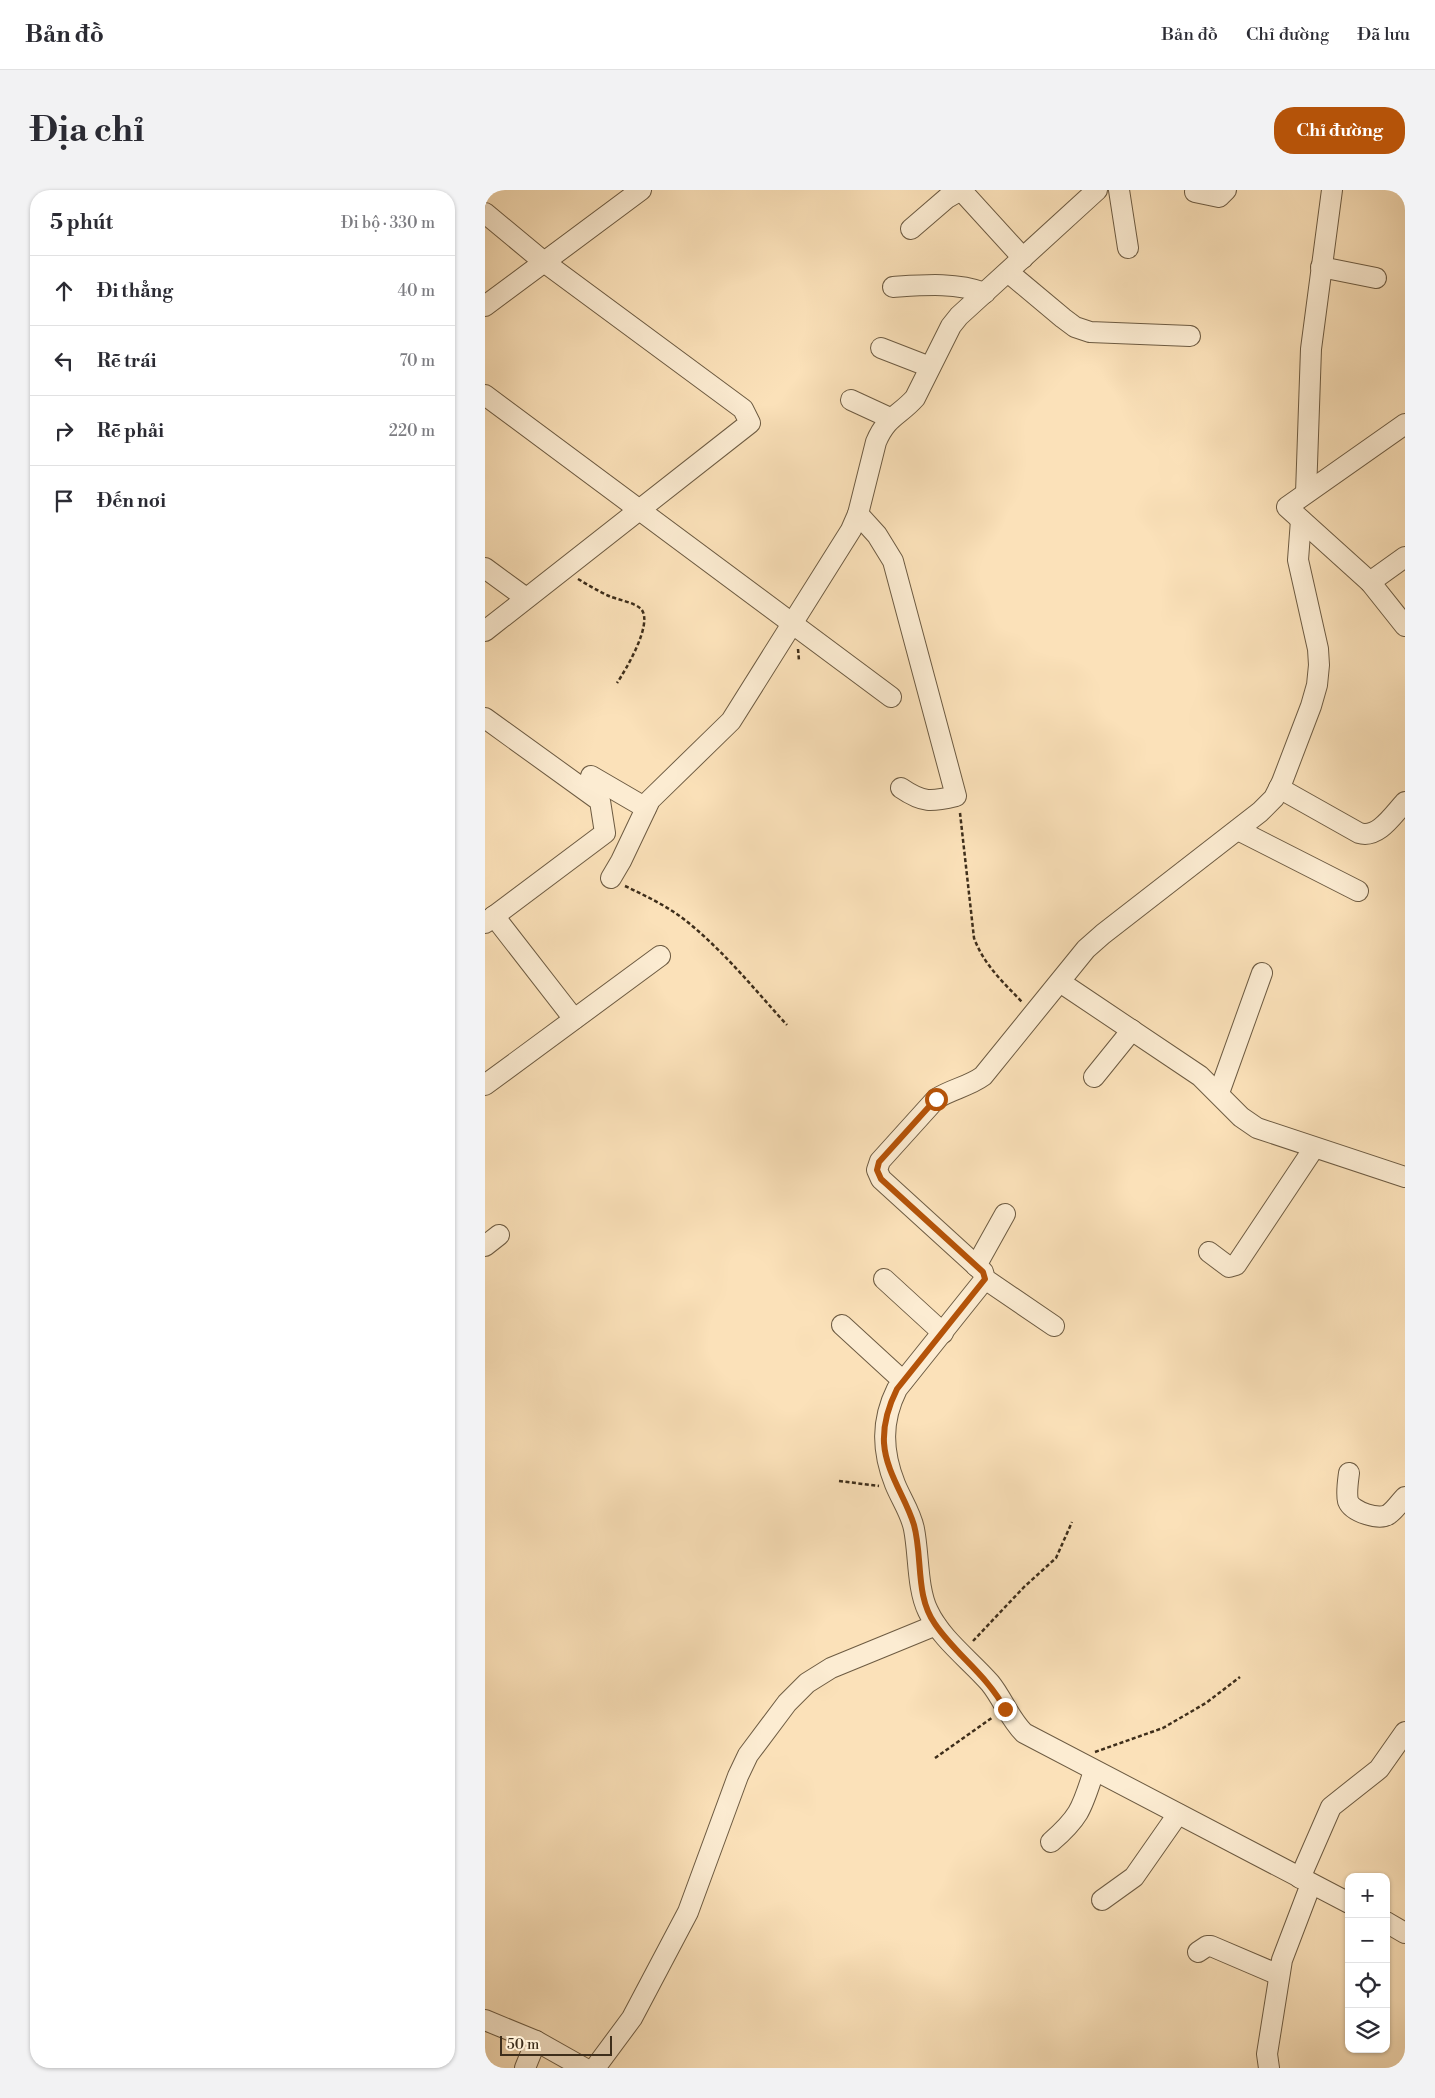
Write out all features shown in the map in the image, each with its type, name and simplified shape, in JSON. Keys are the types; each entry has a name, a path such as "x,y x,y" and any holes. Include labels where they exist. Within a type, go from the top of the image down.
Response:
{"street":[{"path":"911,229 947,198 961,190 1023,258"},
{"path":"611,878 625,854 646,808 659,789 714,740 731,721 793,624 858,514 876,442 890,418 915,398 951,326 959,316 1097,190"},
{"path":"1119,190 1128,248"},
{"path":"1195,192 1219,197 1226,190"},
{"path":"1306,493 1311,349 1332,190"},
{"path":"485,306 635,192"},
{"path":"485,213 544,262 743,409 750,423 485,631"},
{"path":"1321,267 1376,278"},
{"path":"1008,272 1075,327 1090,332 1190,336"},
{"path":"893,287 930,284 969,287 985,293"},
{"path":"881,348 930,368"},
{"path":"485,395 891,698"},
{"path":"851,400 890,418"},
{"path":"1405,424 1287,507 1370,582 1405,626"},
{"path":"858,514 877,535 893,561 956,796 927,801 916,798 901,788"},
{"path":"1054,1326 981,1273 881,1179 877,1170 879,1162 936,1099 946,1092 973,1084 983,1076 1086,949 1238,830 1274,798 1311,706 1317,684 1319,665 1318,649 1298,560 1301,520"},
{"path":"1370,582 1405,557"},
{"path":"485,568 526,598"},
{"path":"485,718 600,800 605,833 490,920 574,1019"},
{"path":"591,776 646,808"},
{"path":"1279,788 1367,836 1376,832 1405,802"},
{"path":"1238,830 1358,891"},
{"path":"595,840 625,854"},
{"path":"485,1085 660,956"},
{"path":"1219,1093 1262,973"},
{"path":"1060,982 1200,1076 1241,1117 1257,1128 1405,1177"},
{"path":"1094,1077 1132,1030"},
{"path":"1209,1252 1229,1267 1236,1265 1314,1148"},
{"path":"1005,1214 981,1273 943,1333 903,1380 888,1407 884,1428 884,1446 897,1488 914,1527 923,1596 927,1610 936,1626 991,1684 1012,1721 1024,1733 1345,1901"},
{"path":"883,1279 943,1333"},
{"path":"842,1325 903,1380"},
{"path":"1349,1473 1348,1502 1353,1508 1379,1518 1384,1517 1390,1514 1405,1497"},
{"path":"595,2068 632,2018 684,1921 737,1776 749,1755 787,1703 807,1682 831,1668 936,1626"},
{"path":"1269,2068 1267,2054 1282,1960 1305,1881 1331,1807 1379,1769 1405,1732"},
{"path":"1051,1842 1070,1826 1082,1809 1094,1771"},
{"path":"1102,1900 1134,1877 1178,1814"},
{"path":"1390,1924 1405,1932"},
{"path":"1198,1952 1207,1946 1211,1946 1279,1975"},
{"path":"485,2020 537,2041 584,2068"},
{"path":"525,2068 537,2041"}],"path":[{"path":"561,570 642,610 644,618 642,632 629,666 617,683"},
{"path":"956,796 963,827 975,938 980,954 988,966 1034,1014"},
{"path":"611,878 659,903 684,919 722,952 787,1025"},
{"path":"839,1481 897,1488"},
{"path":"962,1653 1024,1587 1056,1558 1072,1522"},
{"path":"1073,1759 1163,1728 1205,1703 1240,1677"},
{"path":"935,1758 1005,1709"}],"route":[{"path":"936,1099 879,1162 877,1170 881,1179 983,1272 985,1279 897,1389 888,1407 884,1428 884,1446 895,1483 914,1527 923,1596 927,1610 936,1626 991,1684 1005,1709"}]}
